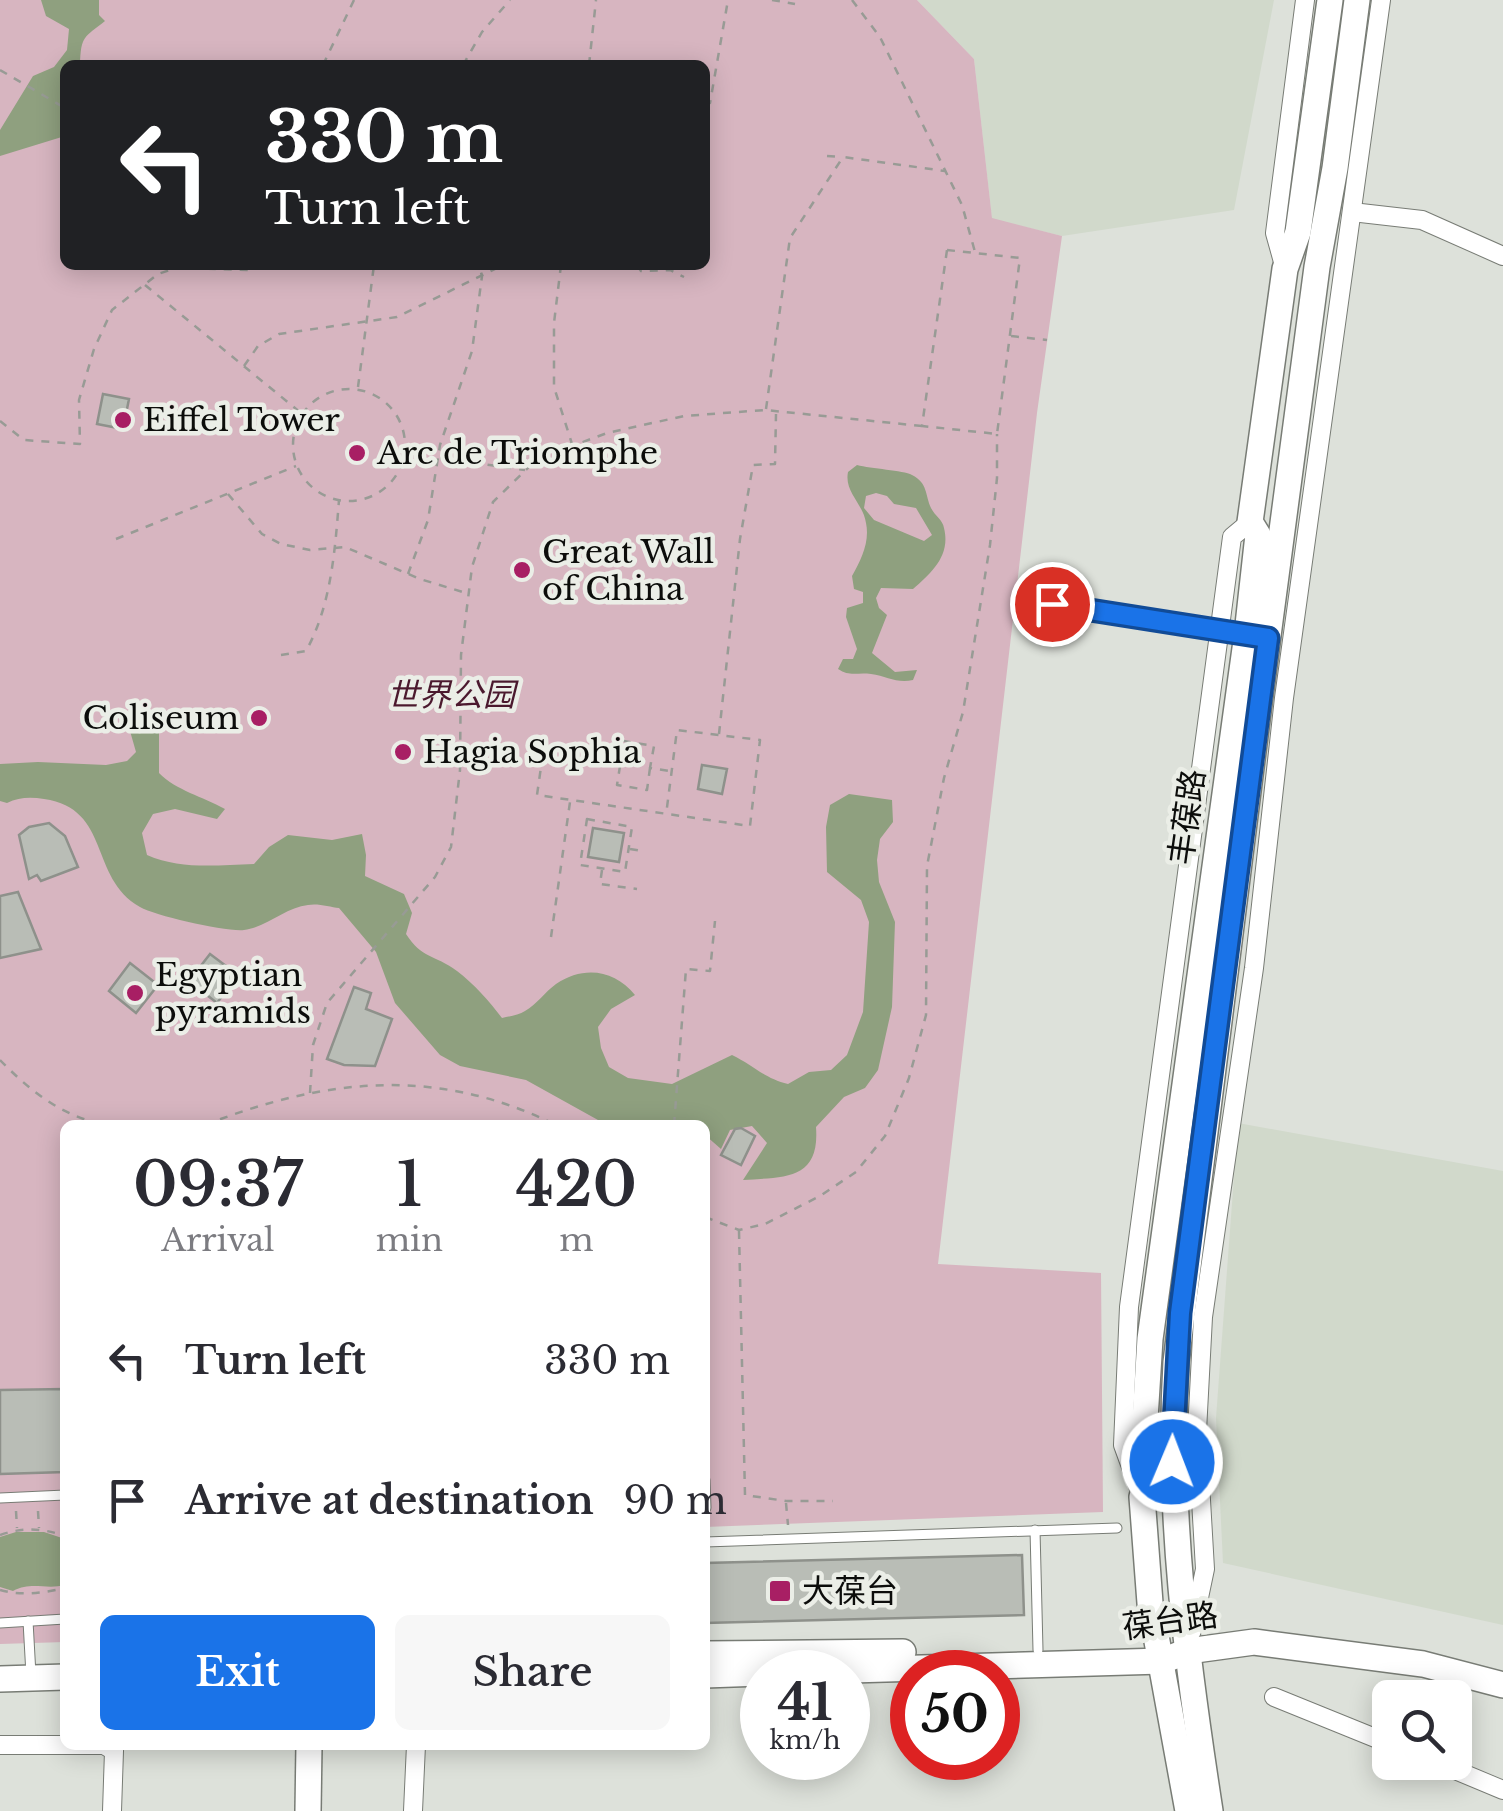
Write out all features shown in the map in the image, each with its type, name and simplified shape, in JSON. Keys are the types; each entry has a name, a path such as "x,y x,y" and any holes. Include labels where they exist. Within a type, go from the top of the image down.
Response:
{"main road":[{"name":"丰葆路","path":"1188,1811 1150,1602 1142,1497 1147,1482 1144,1435 1156,1280 1269,638 1258,535 1250,522 1285,269 1298,232 1330,0"},
{"name":"丰葆路","path":"1210,1811 1188,1652 1172,1462 1176,1362 1317,267 1335,168 1357,0"},
{"name":"葆台路","path":"870,1668 1161,1655 1254,1642 1424,1664 1503,1685"},
{"name":"葆台路","path":"710,1654 1038,1650 1161,1655"},
{"path":"710,1675 740,1674"},
{"path":"0,1679 60,1678"},
{"path":"308,1811 309,1750"}],"street":[{"path":"1285,269 1275,233 1305,0"},
{"path":"1269,638 1352,212 1381,0"},
{"path":"1352,212 1422,220 1503,256"},
{"path":"1142,1497 1123,1445 1129,1308 1232,537 1250,522"},
{"path":"1274,1697 1372,1737"},
{"path":"0,1745 60,1745"},
{"path":"112,1750 112,1811"},
{"path":"414,1811 416,1750"},
{"path":"1472,1777 1503,1790"}],"lane":[{"path":"1052,604 1269,638"},
{"path":"0,1498 60,1495"},
{"path":"710,1542 1116,1528"},
{"path":"1035,1530 1038,1650"},
{"path":"0,1622 60,1620"},
{"path":"28,1621 31,1678"}],"path":[{"path":"325,60 354,0"},
{"path":"466,60 482,32 510,0"},
{"path":"590,60 596,0"},
{"path":"710,103 728,0"},
{"path":"772,0 795,4"},
{"path":"852,0 880,37 945,170 962,205 975,253"},
{"path":"1,71 60,105"},
{"path":"826,156 945,170"},
{"path":"766,410 790,238 843,158"},
{"path":"710,1220 739,1230 765,1224 856,1172 886,1136 908,1078 926,1015 927,866 944,778 963,712 990,545 997,434 1020,258 947,250 922,426"},
{"path":"0,422 24,440 80,444 79,400 94,349 112,310 158,274 170,270"},
{"path":"358,390 373,270"},
{"path":"408,574 428,520 438,458 472,351 481,270"},
{"path":"244,366 258,346 279,334 397,317 493,270"},
{"path":"560,270 554,323 554,387 572,446"},
{"path":"639,270 670,270 684,278"},
{"path":"144,284 302,414"},
{"path":"1010,336 1047,340"},
{"path":"358,390 381,399 403,428 406,448 391,482 376,494 358,500 339,500 321,493 306,481 297,466 293,448 302,414 330,392 358,390"},
{"path":"310,1092 313,1045 327,1003 435,877 451,847 460,770 461,655 472,566 493,502 525,470 537,459 606,433 684,416 766,410 997,434"},
{"path":"719,735 740,539 753,465 775,464 776,412"},
{"path":"438,458 525,470"},
{"path":"116,539 297,466"},
{"path":"228,494 262,534 281,544 310,550 345,547 408,574 469,593"},
{"path":"280,655 306,651 320,625 335,548 339,500"},
{"path":"620,765 543,753 536,796 666,815 750,826 760,740 676,730 666,815"},
{"path":"624,741 654,746 650,768 646,790 617,785 624,741"},
{"path":"650,768 672,771"},
{"path":"551,937 570,801"},
{"path":"587,819 632,826 624,872 602,868 580,865 587,819"},
{"path":"628,849 642,851"},
{"path":"602,868 600,884 638,889"},
{"path":"674,1120 686,969 710,972 715,922"},
{"path":"0,1060 26,1088 66,1111 94,1120"},
{"path":"218,1120 310,1092 369,1083 425,1086 496,1099 544,1120"},
{"path":"739,1230 746,1494 786,1501 833,1501"},
{"path":"38,1496 40,1529"},
{"path":"16,1497 17,1530"},
{"path":"786,1501 790,1539"},
{"path":"0,1535 40,1529 60,1535"},
{"path":"0,1590 16,1594 60,1589"}],"shaded area":[{"path":"41,0 99,0 99,15 105,21 85,38 80,60 60,60 60,138 0,156 0,130 33,76 54,67 67,50 69,29 46,16"},
{"path":"917,0 1274,0 1234,210 1062,236 992,219 974,59"},
{"path":"857,465 912,475 923,486 943,525 945,547 933,570 913,589 881,588 876,598 887,615 872,653 895,672 917,670 913,680 850,674 838,669 843,659 853,659 857,649 846,617 847,608 863,603 863,592 854,589 852,576 867,537 864,516 849,486 848,472","holes":["866,496 887,496 894,504 916,508 932,535 924,541 874,520 864,508"]},
{"path":"145,714 159,730 159,773 182,789 225,809 217,819 175,809 153,814 142,833 147,855 186,865 254,864 269,847 288,835 332,840 362,834 365,876 404,894 412,913 406,934 412,942 463,976 502,1018 525,1011 552,987 577,974 609,976 635,995 611,1009 598,1027 609,1067 628,1078 672,1084 732,1055 788,1084 809,1072 831,1070 847,1055 863,1012 869,922 861,900 827,872 826,827 830,805 849,794 892,800 893,822 880,839 877,860 879,882 895,922 892,1007 878,1070 865,1088 844,1097 816,1127 816,1144 806,1166 786,1176 743,1180 767,1143 752,1126 730,1130 721,1149 710,1139 710,1120 598,1120 526,1080 460,1066 440,1055 395,1003 376,952 339,908 316,904 300,907 244,930 160,915 140,907 124,894 91,830 66,805 34,798 0,801 0,764 106,765 127,761 136,752 130,731"},
{"path":"1238,1123 1503,1171 1503,1625 1223,1563 1216,1418"},
{"path":"16,1532 44,1532 60,1537 60,1586 13,1591 0,1587 0,1537"}],"green space":[{"name":"世界公园","path":"0,0 917,0 974,59 992,218 1062,236 1037,413 938,1264 1101,1273 1103,1512 710,1527 710,1120 60,1120 60,1642 0,1644"}],"building":[{"path":"103,394 129,399 123,429 97,424"},
{"path":"702,765 727,769 722,794 698,789"},
{"path":"49,823 65,836 78,867 41,881 37,875 29,879 19,835 29,827"},
{"path":"593,828 624,833 619,862 588,857"},
{"path":"18,892 41,949 0,958 0,896"},
{"path":"210,954 238,975 217,1003 189,981"},
{"path":"130,963 158,985 136,1013 109,991"},
{"path":"354,987 371,993 366,1009 392,1019 375,1066 344,1065 327,1059"},
{"path":"735,1129 755,1136 741,1165 721,1155"},
{"path":"60,1389 60,1472 0,1474 0,1390"},
{"path":"1022,1555 1024,1615 710,1623 710,1563"}],"place":[{"name":"Eiffel Tower","path":"123,420"},
{"name":"Arc de Triomphe","path":"357,453"},
{"name":"Great Wall of China","path":"522,570"},
{"name":"Coliseum","path":"259,718"},
{"name":"Hagia Sophia","path":"403,752"},
{"name":"Egyptian pyramids","path":"135,993"},
{"name":"大葆台","path":"780,1591"}],"route":[{"path":"1052,604 1268,638 1180,1313 1172,1462"}]}
